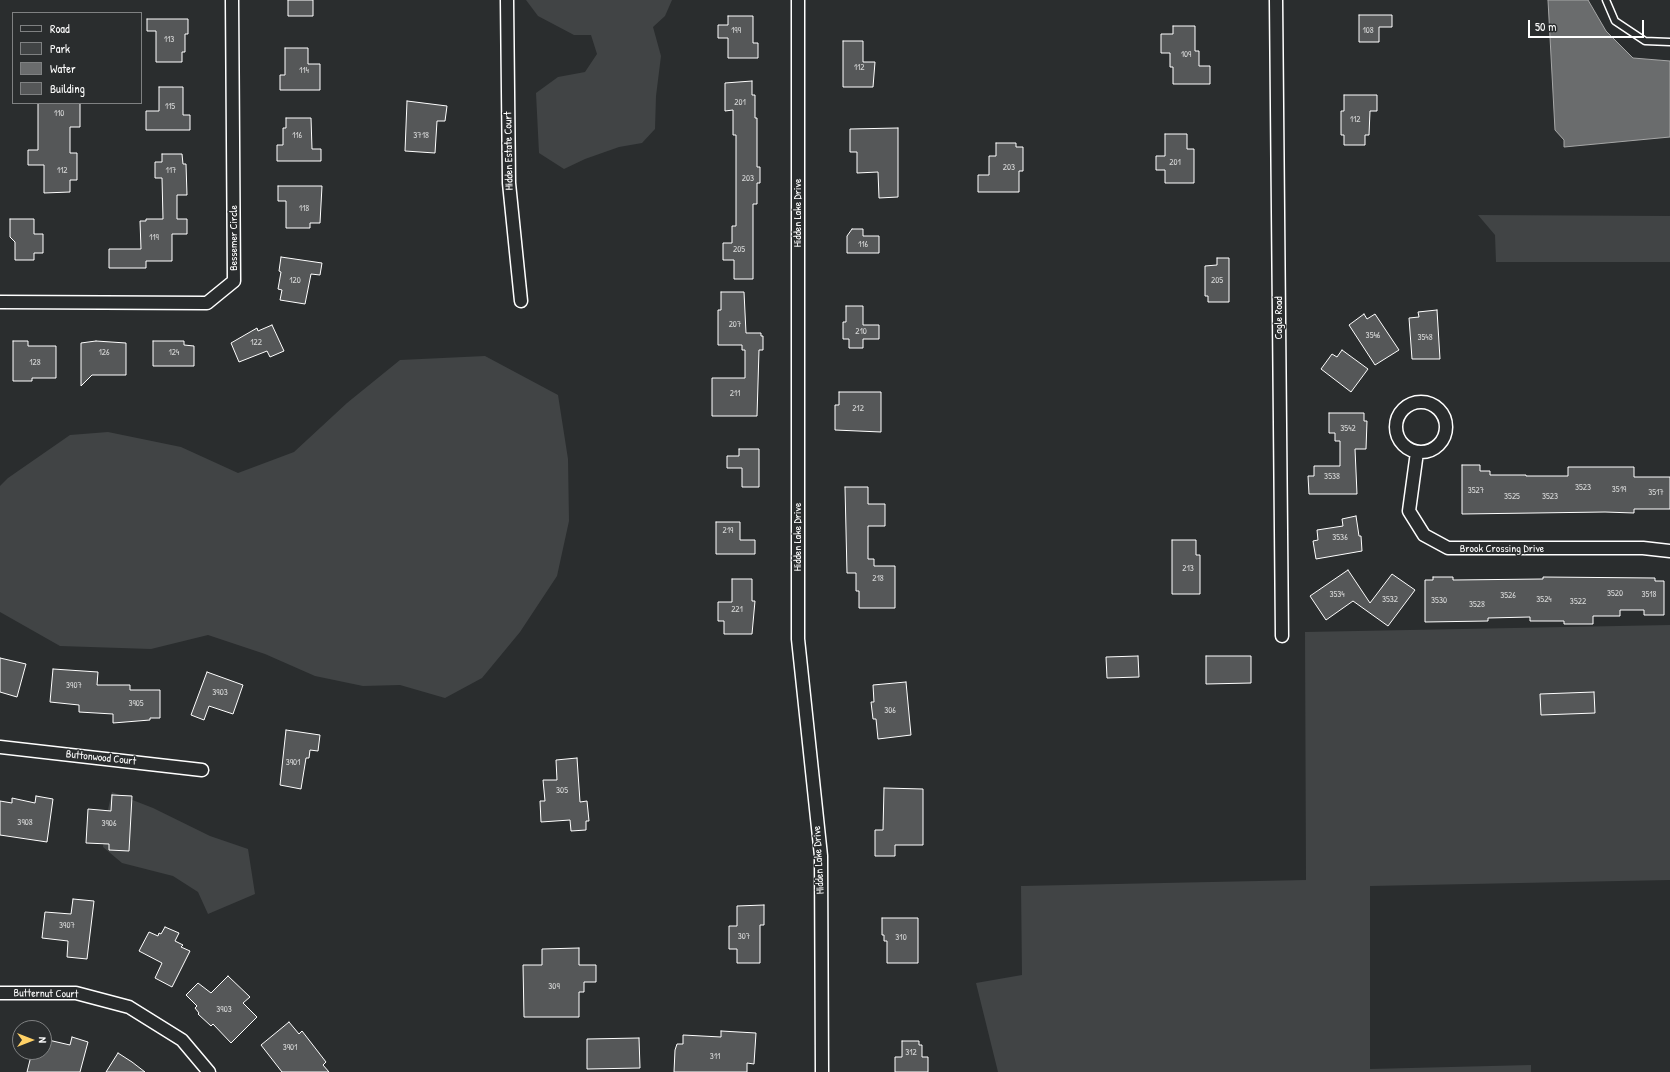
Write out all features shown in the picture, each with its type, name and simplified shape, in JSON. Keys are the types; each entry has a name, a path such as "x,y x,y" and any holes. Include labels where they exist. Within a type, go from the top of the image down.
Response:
{"street":[{"name":"Bessemer Circle","path":"0,302 207,303 234,281 232,0"},
{"name":"Hidden Estate Court","path":"507,0 509,183 521,300"},
{"name":"Hidden Lake Drive","path":"798,0 798,639 821,856 822,1072"},
{"name":"Cagle Road","path":"1276,0 1282,636"},
{"path":"1422,401 1430,403 1437,408 1446,422 1446,430 1444,438 1436,447 1425,452 1417,452 1408,449 1397,437 1396,420 1406,406 1422,401"},
{"name":"Brook Crossing Drive","path":"1417,452 1409,510 1424,535 1448,548 1643,548 1670,551"},
{"name":"Buttonwood Court","path":"0,747 202,770"},
{"name":"Butternut Court","path":"0,993 76,993 129,1007 182,1040 209,1072"}],"lane":[{"path":"1606,0 1615,21 1645,41 1670,42"}],"green space":[{"path":"526,0 672,0 665,16 653,27 661,56 656,96 655,129 642,143 619,147 585,159 564,169 539,153 536,93 558,77 585,72 597,54 591,35 574,35 538,16"},
{"path":"1478,215 1670,216 1670,262 1496,262 1495,235"},
{"path":"485,356 558,395 568,459 569,521 557,576 520,632 482,678 445,698 400,685 363,686 315,676 265,654 208,635 151,649 60,646 0,612 0,486 8,478 70,435 108,432 181,447 238,473 294,452 347,403 400,360"},
{"path":"1670,625 1670,880 1370,886 1370,1069 1531,1065 1531,1072 998,1072 976,983 1022,975 1021,886 1306,880 1305,632"},
{"path":"112,792 153,808 210,836 248,849 255,894 208,914 198,892 173,876 122,863 103,847 106,818"}],"water":[{"path":"1548,0 1588,0 1606,31 1633,58 1670,61 1670,137 1564,147 1564,140 1555,130"}],"building":[{"path":"288,0 313,0 313,16 288,16"},
{"path":"1359,15 1392,15 1392,27 1379,27 1379,42 1359,42"},
{"path":"728,16 753,16 753,43 758,43 758,58 728,58 728,38 718,38 718,25 728,25"},
{"path":"147,19 188,19 188,34 185,34 185,52 182,52 182,62 156,62 156,31 147,31"},
{"path":"1173,26 1195,26 1195,51 1199,51 1199,66 1210,66 1210,84 1173,84 1173,67 1170,67 1170,53 1161,53 1161,34 1173,34"},
{"path":"843,41 863,41 863,62 875,62 873,87 843,87"},
{"path":"285,48 308,48 308,64 320,64 320,90 280,90 280,75 285,75"},
{"path":"752,81 752,95 755,95 755,118 757,118 757,167 760,167 760,183 757,183 757,204 753,204 753,279 734,279 734,260 723,260 723,243 732,243 732,226 736,226 736,135 733,135 733,110 725,111 725,83"},
{"path":"159,87 183,87 183,115 190,115 190,130 146,130 146,111 159,111"},
{"path":"1344,95 1377,95 1377,111 1370,111 1369,135 1365,135 1365,145 1344,145 1344,135 1341,135 1341,111 1344,111"},
{"path":"407,101 447,106 445,121 437,121 435,153 405,151"},
{"path":"38,104 80,104 80,127 70,127 70,153 77,153 77,180 70,180 70,192 44,193 44,165 28,165 28,150 38,150"},
{"path":"286,118 311,118 312,149 321,149 321,161 277,161 277,145 283,145 283,128 286,128"},
{"path":"898,128 898,197 879,198 878,172 857,173 857,152 850,152 850,129"},
{"path":"1165,134 1187,134 1187,149 1194,149 1194,183 1165,183 1165,170 1156,170 1156,156 1165,156"},
{"path":"996,143 1016,143 1016,147 1023,147 1023,171 1019,171 1019,192 978,192 978,175 989,175 989,156 996,156"},
{"path":"162,154 182,154 183,164 186,164 187,195 177,195 177,219 187,219 187,234 172,234 172,261 146,261 146,268 109,268 109,249 141,249 140,221 146,221 146,219 163,219 162,178 155,178 155,162 162,162"},
{"path":"278,186 322,186 320,223 310,223 310,228 286,228 286,201 278,201"},
{"path":"10,219 34,219 34,234 43,234 43,253 34,253 34,260 15,260 15,242 10,237"},
{"path":"852,229 863,229 863,236 879,236 879,253 847,253 847,236"},
{"path":"281,257 322,263 320,275 311,274 305,304 280,300 282,290 278,289 281,272 279,271"},
{"path":"1217,258 1229,258 1229,302 1208,302 1208,296 1205,296 1205,266 1217,265"},
{"path":"721,292 744,292 746,333 761,333 761,336 763,336 763,350 759,350 757,416 712,416 712,378 745,378 745,350 742,350 742,345 718,345 718,310 721,310"},
{"path":"846,306 863,306 863,325 879,325 879,339 863,339 863,348 849,348 849,339 843,339 843,322 846,322"},
{"path":"1437,310 1440,359 1412,359 1409,318 1419,317 1418,312"},
{"path":"1364,314 1367,319 1375,314 1399,350 1375,365 1349,325"},
{"path":"272,325 284,351 270,357 267,351 239,362 231,343 257,328 258,331"},
{"path":"13,341 28,341 28,346 56,346 56,378 32,378 32,381 13,381"},
{"path":"96,341 126,343 126,375 92,375 81,386 81,343"},
{"path":"153,341 184,341 184,345 194,346 194,366 153,366"},
{"path":"1342,350 1368,369 1351,392 1321,369 1332,354 1337,357"},
{"path":"839,392 881,392 881,432 835,430 835,405 839,405"},
{"path":"1329,413 1364,413 1364,421 1367,421 1366,449 1355,449 1357,494 1309,494 1308,476 1314,476 1314,466 1340,466 1340,441 1335,441 1335,433 1329,433"},
{"path":"739,449 759,449 759,487 742,487 742,468 727,468 727,456 739,456"},
{"path":"1462,465 1480,465 1480,471 1490,471 1490,475 1526,476 1568,476 1568,467 1634,467 1634,477 1670,477 1670,509 1634,509 1634,513 1462,514"},
{"path":"845,487 868,487 868,504 885,504 885,526 868,526 868,559 874,559 874,566 895,566 895,608 859,608 859,591 856,591 856,573 847,573"},
{"path":"1356,516 1359,536 1361,536 1362,551 1316,559 1313,541 1318,540 1317,530 1343,526 1342,519"},
{"path":"716,522 740,522 740,540 755,540 755,554 716,554"},
{"path":"1172,540 1196,540 1196,555 1200,555 1200,594 1172,594"},
{"path":"1348,570 1370,603 1392,574 1415,590 1388,626 1353,601 1326,620 1310,596"},
{"path":"1433,577 1453,577 1453,580 1543,579 1543,577 1655,578 1655,581 1664,581 1664,615 1644,615 1644,610 1620,610 1620,616 1593,616 1593,624 1564,624 1564,621 1530,621 1530,617 1488,618 1488,621 1425,622 1425,580 1433,580"},
{"path":"732,579 752,579 752,601 755,601 752,634 724,634 724,621 718,621 718,602 732,602"},
{"path":"1138,656 1139,677 1107,678 1106,657"},
{"path":"1206,656 1251,656 1251,683 1206,684"},
{"path":"0,658 26,664 17,697 0,692"},
{"path":"53,669 98,672 97,685 130,685 130,690 160,690 160,718 113,723 113,714 79,712 79,705 50,702"},
{"path":"207,672 243,685 233,714 209,706 204,720 191,715"},
{"path":"906,682 911,735 878,739 876,719 873,719 871,702 874,702 873,685"},
{"path":"1594,692 1595,713 1541,715 1540,694"},
{"path":"286,730 320,735 318,751 310,750 309,758 306,758 301,789 280,785"},
{"path":"577,758 580,802 587,801 589,821 586,821 586,830 571,831 570,820 541,822 540,801 545,801 543,780 557,780 556,760"},
{"path":"884,788 923,789 923,845 895,845 895,856 875,856 875,830 883,830"},
{"path":"112,795 132,796 129,851 109,850 109,844 86,843 88,809 111,811"},
{"path":"36,796 53,799 47,842 0,835 0,801 12,803 12,798 35,803"},
{"path":"73,899 94,901 87,959 67,957 68,941 42,938 45,912 71,914"},
{"path":"764,905 764,925 760,925 760,963 737,963 737,949 729,949 729,926 737,926 737,906"},
{"path":"882,918 918,918 918,963 887,963 887,941 884,941 884,935 882,935"},
{"path":"165,927 179,933 175,941 183,945 181,947 190,951 172,987 155,978 162,963 139,951 149,932 158,936"},
{"path":"579,948 579,965 596,965 596,982 584,982 584,992 579,992 579,1017 524,1017 523,965 542,965 542,949"},
{"path":"228,976 250,997 243,1003 257,1017 231,1043 213,1024 211,1026 198,1014 199,1013 195,1008 197,1006 186,995 198,983 211,993"},
{"path":"289,1022 299,1034 302,1031 326,1062 323,1065 329,1072 282,1072 261,1045"},
{"path":"721,1031 756,1033 754,1064 747,1063 747,1072 674,1072 675,1050 677,1044 683,1044 683,1035 721,1037"},
{"path":"72,1037 88,1042 80,1072 27,1072 30,1060 52,1060 52,1041 70,1045"},
{"path":"639,1038 640,1068 587,1069 587,1039"},
{"path":"902,1041 919,1041 919,1045 922,1045 922,1057 928,1057 928,1072 895,1072 895,1057 902,1057"},
{"path":"118,1053 132,1062 145,1072 106,1072"}]}
